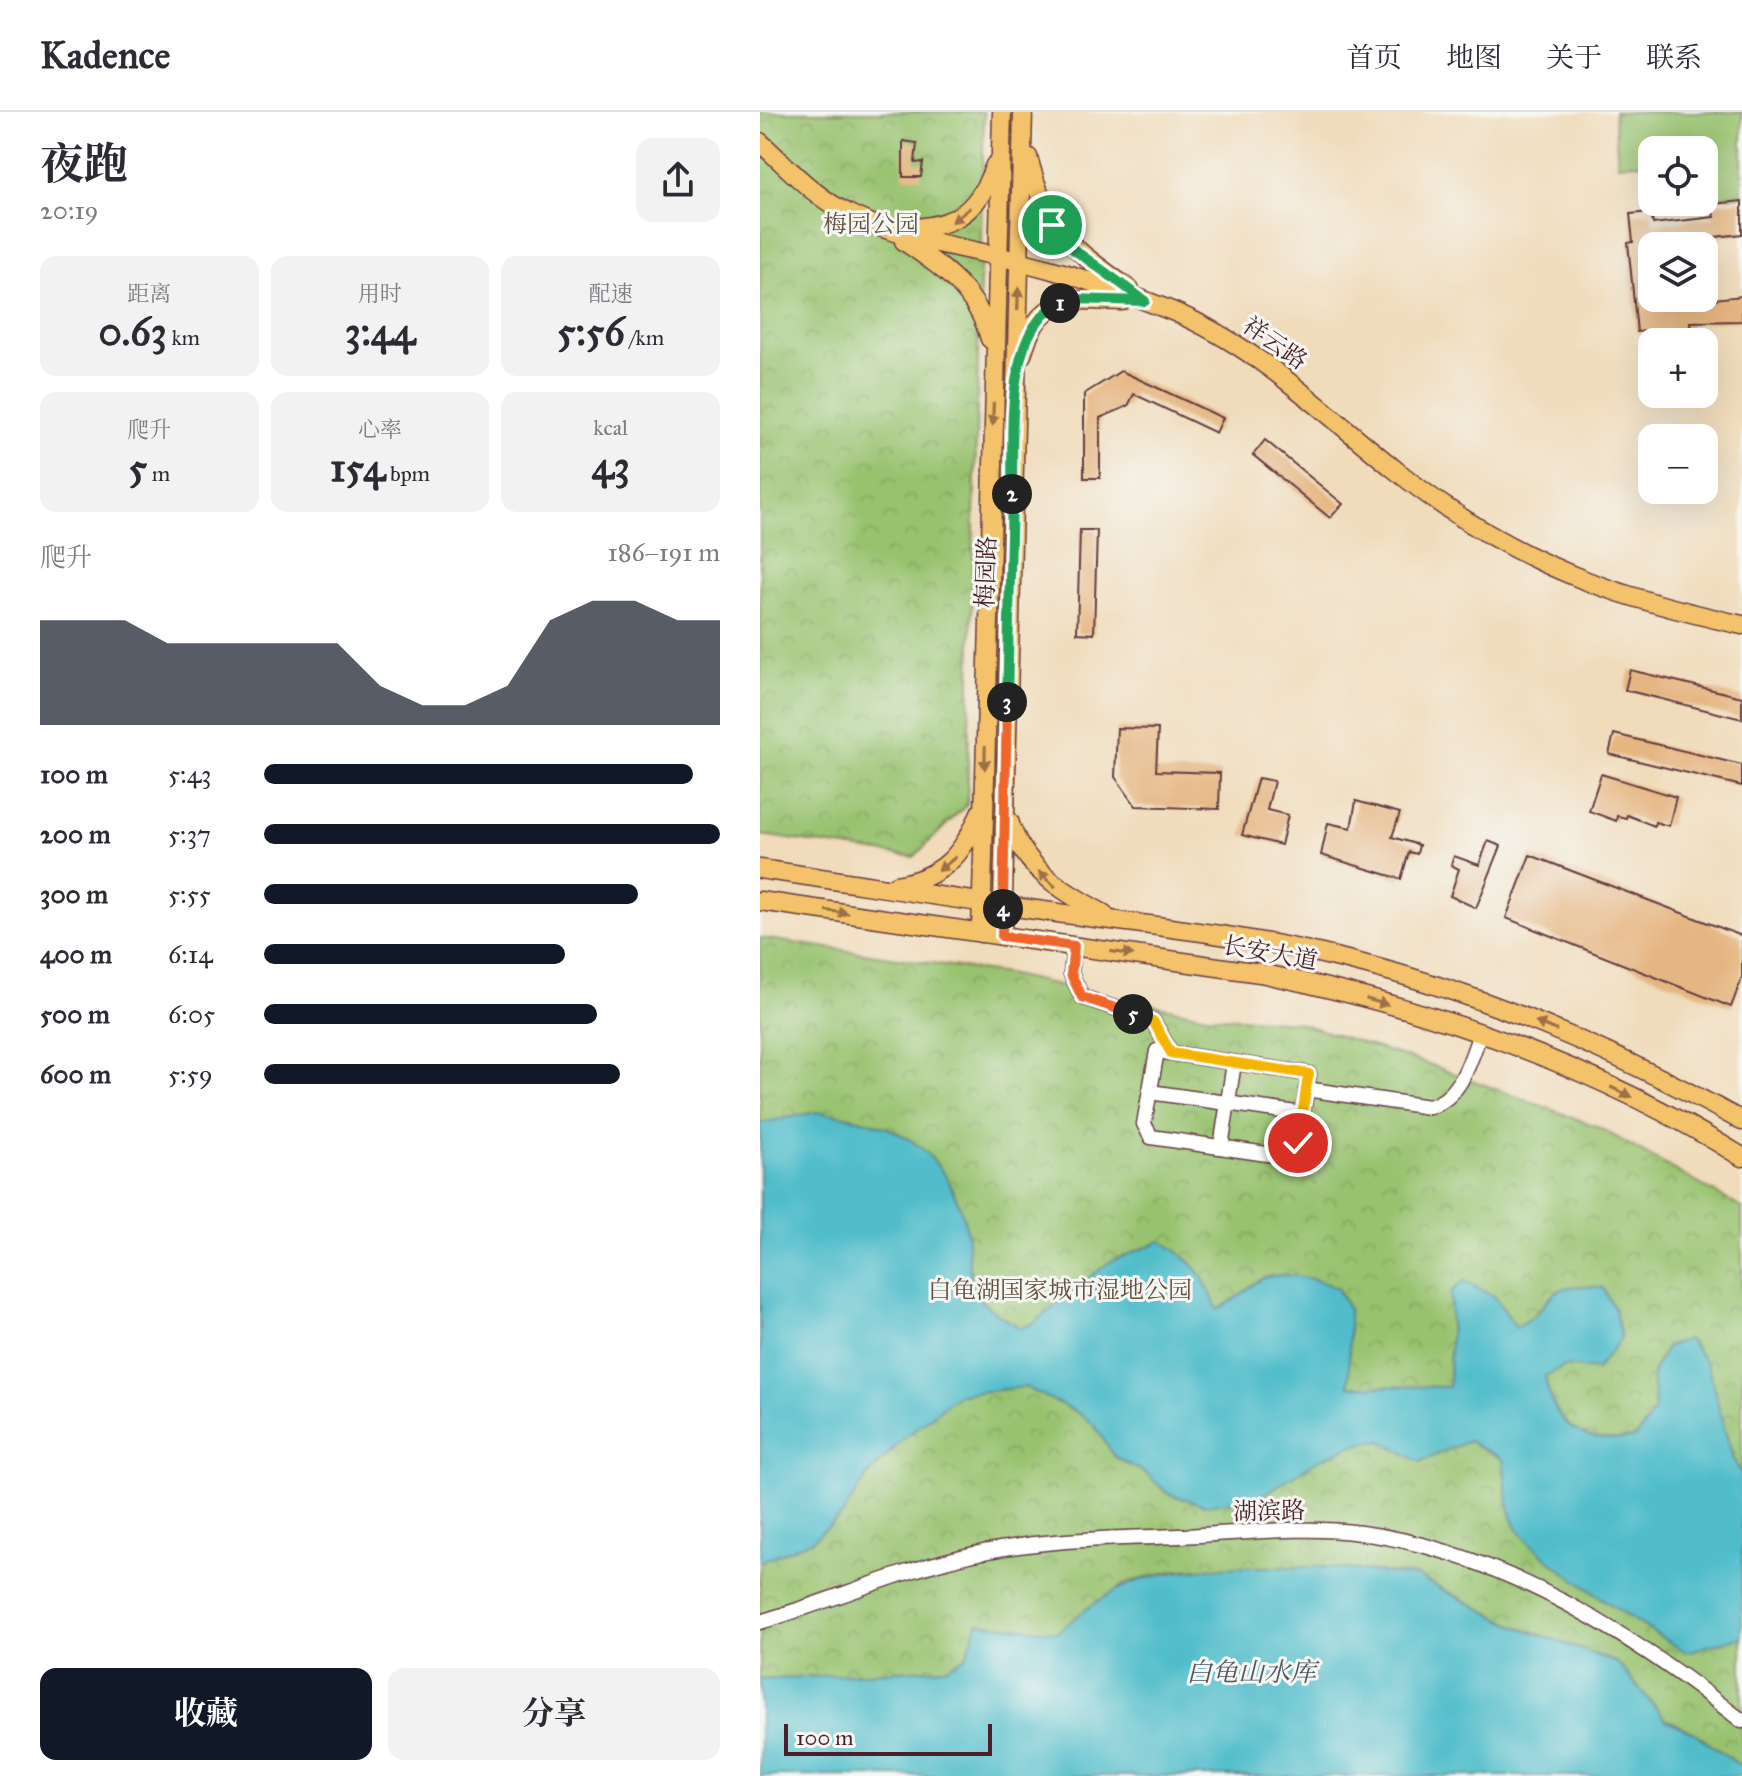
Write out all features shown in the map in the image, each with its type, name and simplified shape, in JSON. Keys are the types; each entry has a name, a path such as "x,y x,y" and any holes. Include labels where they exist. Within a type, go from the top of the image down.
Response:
{"main road":[{"name":"梅园路","path":"981,933 1002,112"},
{"name":"梅园路","path":"1002,936 1023,112"},
{"path":"1022,135 1039,198 1052,225 1073,249 1145,301"},
{"name":"祥云路","path":"760,142 819,196 888,231 920,242 1019,261 1145,301 1197,323 1241,347 1445,507 1525,555 1571,578 1617,594 1742,625"},
{"path":"888,231 939,227 955,222 988,185 1001,152"},
{"path":"888,231 954,277 974,299 991,342 994,378"},
{"path":"1015,382 1027,339 1045,312 1071,299 1145,301"},
{"path":"881,887 926,878 948,866 967,842 984,803"},
{"path":"1004,803 1015,840 1038,871 1054,887 1114,919"},
{"name":"长安大道","path":"760,869 1114,919 1323,954 1461,994 1605,1051 1742,1121"},
{"name":"长安大道","path":"760,901 1318,985 1480,1034 1605,1084 1742,1157"}],"street":[{"path":"1074,946 1071,974 1082,997 1153,1021 1171,1053"},
{"path":"1306,1089 1429,1107 1443,1103 1453,1094 1480,1034"},
{"path":"1157,1051 1171,1053 1309,1074 1298,1143 1281,1156 1151,1137 1144,1124 1157,1051"},
{"path":"1221,1147 1234,1063"},
{"path":"1150,1092 1303,1114"},
{"name":"湖滨路","path":"760,1622 901,1573 975,1553 1117,1538 1271,1531 1358,1532 1424,1544 1551,1597 1626,1636 1742,1721"}],"green space":[{"name":"梅园公园","path":"760,112 984,112 967,804 914,857 760,835"},
{"path":"1614,112 1742,112 1742,195 1718,197 1718,136 1638,136 1638,163 1618,164"},
{"name":"白龟湖国家城市湿地公园","path":"760,938 1006,974 1206,1016 1296,1022 1428,1064 1596,1126 1742,1208 1742,1767 1693,1732 1666,1720 1618,1663 1511,1624 1417,1576 1321,1567 1176,1570 1126,1583 1058,1632 978,1623 966,1656 945,1668 760,1680"}],"water":[{"path":"817,1112 845,1116 893,1130 930,1157 957,1199 966,1227 973,1288 987,1306 1021,1328 1034,1323 1109,1262 1161,1241 1196,1269 1217,1309 1258,1281 1273,1276 1302,1277 1337,1288 1349,1310 1349,1386 1449,1387 1451,1292 1464,1281 1495,1297 1516,1327 1558,1291 1583,1286 1603,1288 1615,1310 1621,1338 1596,1370 1565,1366 1545,1376 1549,1394 1564,1421 1587,1436 1602,1439 1636,1437 1655,1410 1652,1373 1666,1347 1688,1339 1707,1364 1733,1459 1742,1474 1742,1637 1686,1652 1594,1593 1527,1540 1516,1526 1510,1511 1503,1459 1469,1441 1420,1462 1381,1441 1354,1445 1318,1460 1260,1497 1205,1505 1168,1494 1147,1474 1115,1457 1094,1425 1075,1411 1025,1387 959,1394 901,1441 868,1475 842,1515 811,1541 760,1562 760,1123"},
{"name":"白龟山水库","path":"1240,1567 1321,1567 1416,1576 1511,1624 1618,1663 1666,1720 1693,1732 1742,1767 1742,1776 760,1776 760,1680 945,1668 966,1656 978,1623 1058,1632 1102,1598 1122,1587 1163,1574"}],"building":[{"path":"903,141 917,143 915,163 923,162 921,177 903,177"},
{"path":"1742,201 1742,234 1718,237 1718,232 1638,232 1638,312 1718,312 1718,299 1742,296 1742,321 1690,322 1691,328 1638,328 1637,332 1628,243 1633,242 1630,214 1652,216 1653,224 1714,217 1718,216 1718,203"},
{"path":"1121,371 1223,418 1216,433 1134,394 1128,406 1100,418 1100,478 1084,478 1084,394"},
{"path":"1265,440 1343,504 1330,518 1253,455"},
{"path":"1080,530 1097,530 1094,634 1077,633"},
{"path":"1630,670 1742,697 1742,719 1625,690"},
{"path":"1117,728 1158,729 1156,771 1220,773 1219,809 1136,806 1115,777"},
{"path":"1614,734 1742,765 1742,786 1609,754"},
{"path":"1601,774 1676,797 1669,826 1655,822 1654,826 1627,815 1626,818 1617,816 1616,821 1589,811"},
{"path":"1258,778 1274,781 1267,810 1288,815 1281,845 1242,835"},
{"path":"1356,801 1400,813 1392,837 1419,845 1417,854 1409,852 1401,879 1321,855 1328,823 1351,828"},
{"path":"1488,841 1501,846 1476,908 1450,896 1459,869 1451,865 1454,856 1479,865"},
{"path":"1530,855 1742,936 1742,978 1731,1007 1506,918"}],"route":[{"path":"1052,225 1073,249 1145,301 1071,299 1057,304 1035,323 1027,339 1015,382 1002,936 1074,946 1071,974 1082,997 1153,1021 1171,1053 1309,1074 1298,1143"}]}
